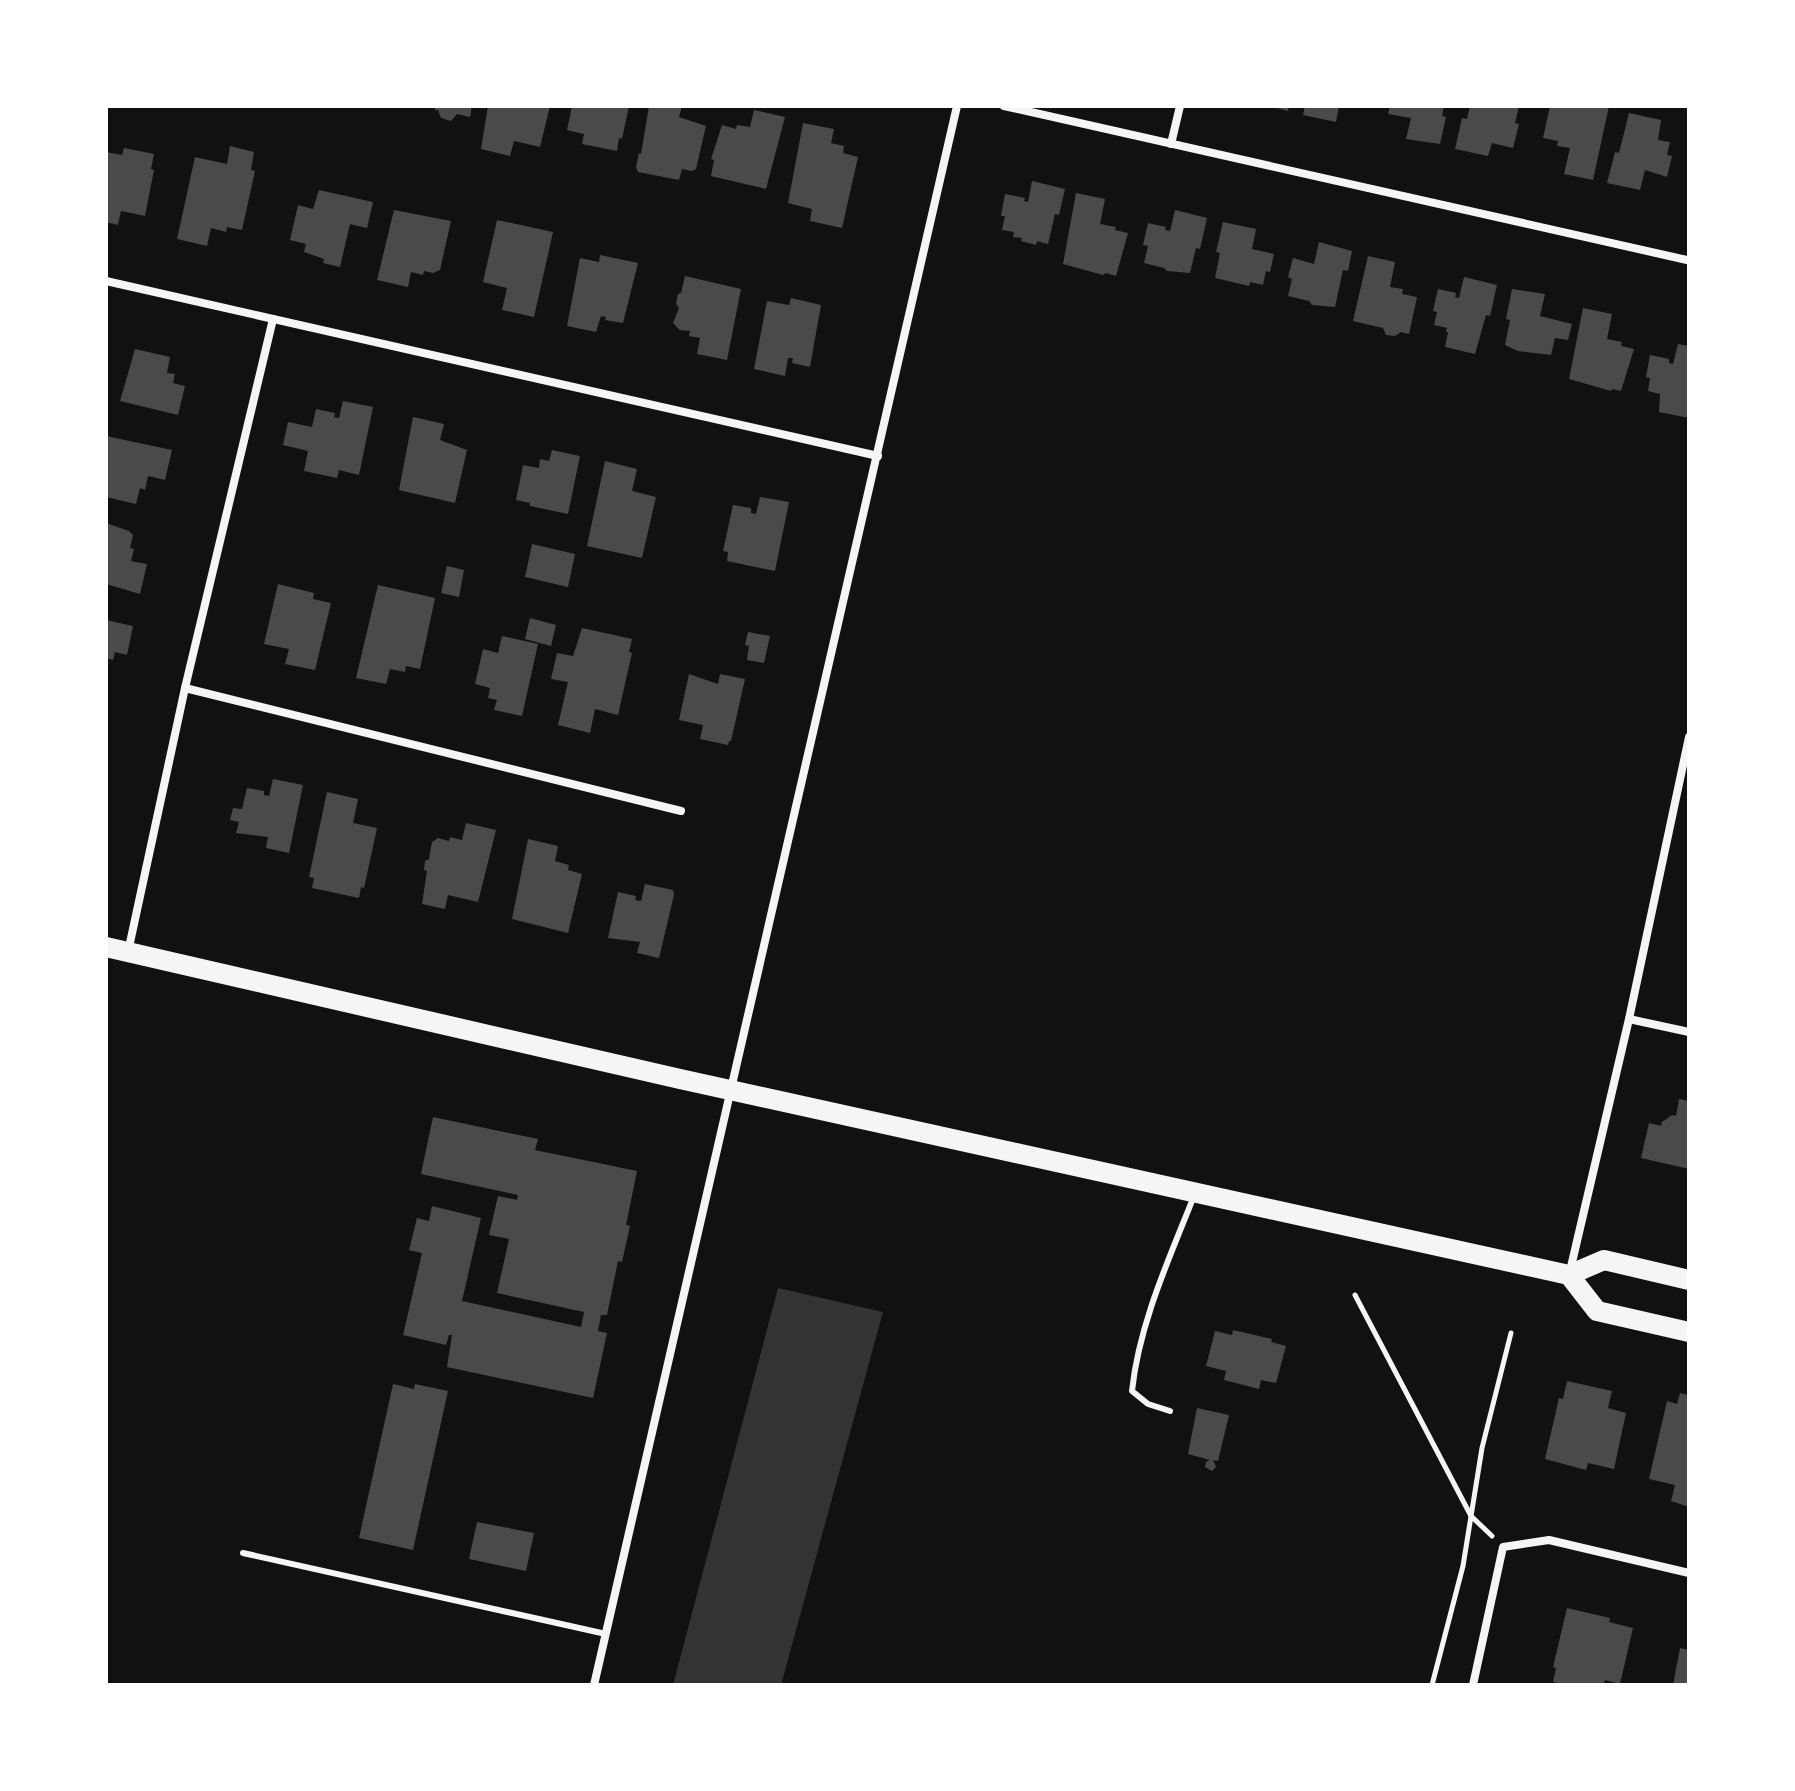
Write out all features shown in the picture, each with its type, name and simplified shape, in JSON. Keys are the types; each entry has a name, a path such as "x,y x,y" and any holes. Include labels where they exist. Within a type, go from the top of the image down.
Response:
{"main road":[{"path":"106,947 732,1091 1569,1275 1604,1260 1689,1280"},
{"path":"1569,1275 1597,1311 1689,1332"}],"street":[{"path":"594,1685 957,106"},
{"path":"1004,106 1687,260"},
{"path":"1171,144 1180,106"},
{"path":"106,281 878,456"},
{"path":"128,952 185,688 273,319"},
{"path":"185,688 681,811"},
{"path":"1569,1275 1629,1019 1689,737"},
{"path":"1629,1019 1689,1032"},
{"path":"1473,1685 1503,1547 1549,1540 1689,1573"}],"lane":[{"path":"1170,1411 1148,1404 1132,1391 1135,1362 1195,1193"},
{"path":"243,1553 606,1634"}],"path":[{"path":"1355,1295 1471,1516 1503,1547"},
{"path":"1432,1685 1463,1566 1482,1448 1511,1333"}],"shaded area":[{"path":"778,1288 883,1312 781,1685 673,1685"}],"building":[{"path":"435,106 472,106 470,117 457,114 451,121 441,118"},
{"path":"488,106 550,106 540,147 514,141 510,156 481,149"},
{"path":"572,106 629,106 617,151 582,144 584,134 567,130"},
{"path":"649,106 682,106 679,117 706,126 696,169 682,169 679,180 638,172 636,167"},
{"path":"1269,106 1289,106 1288,111"},
{"path":"1305,106 1339,106 1336,122 1303,115"},
{"path":"1390,106 1444,106 1442,116 1446,117 1440,144 1406,139 1411,118 1388,114"},
{"path":"1470,106 1519,106 1515,123 1519,124 1513,148 1492,143 1488,156 1455,149 1462,118 1467,119"},
{"path":"1550,106 1609,106 1593,180 1564,174 1570,148 1557,146 1558,141 1543,138"},
{"path":"754,110 785,117 766,189 711,176 714,160 711,159 722,125 736,129 737,125 750,127"},
{"path":"1629,113 1661,120 1658,140 1670,142 1667,155 1672,156 1667,177 1645,170 1640,190 1607,183 1615,152 1619,153"},
{"path":"803,123 834,129 831,143 844,146 843,153 858,157 842,228 810,221 812,209 788,203"},
{"path":"230,146 254,152 251,170 255,171 242,230 227,227 226,232 211,228 207,246 177,239 195,157 227,164"},
{"path":"124,148 154,154 151,169 154,170 145,216 121,211 118,225 106,222 106,152 122,155"},
{"path":"1032,181 1065,189 1048,244 1021,241 1022,238 1013,237 1014,232 1002,230 1005,194 1025,198 1024,201 1028,202"},
{"path":"319,190 373,202 367,228 350,224 340,267 323,263 324,259 304,252 306,244 290,240 298,205 313,209"},
{"path":"1076,193 1105,199 1100,224 1128,233 1116,276 1063,264"},
{"path":"394,210 451,221 440,270 433,273 424,271 423,275 411,272 408,287 377,280"},
{"path":"1175,210 1207,218 1200,249 1196,248 1190,273 1167,271 1144,263 1148,246 1143,245 1148,223 1170,231"},
{"path":"497,220 553,232 534,317 502,310 507,288 483,282"},
{"path":"1223,222 1256,229 1252,249 1274,254 1263,285 1250,282 1249,286 1215,278 1220,253 1216,252"},
{"path":"1319,242 1352,251 1348,271 1343,270 1335,307 1312,305 1309,301 1288,296 1292,279 1288,277 1293,258 1314,264"},
{"path":"600,255 638,263 623,323 605,320 606,317 601,316 596,332 567,326 580,258 599,262"},
{"path":"1368,256 1395,262 1390,287 1403,289 1402,294 1417,297 1409,334 1386,335 1383,328 1353,321"},
{"path":"685,276 741,289 727,360 697,354 700,338 689,336 690,331 680,330 673,323"},
{"path":"1464,277 1497,285 1490,316 1486,315 1475,354 1445,347 1447,328 1434,325 1437,312 1433,311 1438,289 1456,293 1455,297 1459,298"},
{"path":"1512,289 1545,294 1540,316 1572,324 1568,340 1555,338 1551,355 1518,351 1505,345"},
{"path":"791,298 821,305 810,367 792,363 793,358 788,358 785,376 754,369 767,301 789,305"},
{"path":"1583,308 1612,314 1607,339 1634,349 1621,391 1569,379"},
{"path":"1678,344 1689,346 1689,418 1659,412 1660,394 1648,391 1650,378 1646,377 1650,355 1669,359 1669,363 1673,364"},
{"path":"135,349 170,357 167,373 175,374 173,383 185,386 178,415 120,401"},
{"path":"343,401 373,407 359,475 339,470 337,478 304,471 308,451 283,445 288,422 312,427 316,409 335,413 334,417 339,418"},
{"path":"413,417 444,424 440,440 467,450 455,503 399,490"},
{"path":"106,436 172,450 165,480 148,476 145,490 140,488 136,504 106,497"},
{"path":"552,450 580,456 568,514 516,500 523,465 539,468 540,459 549,461"},
{"path":"605,461 637,469 632,491 656,497 642,558 587,546"},
{"path":"760,497 789,502 775,571 727,561 728,552 723,551 733,505 751,508 751,513 756,514"},
{"path":"106,523 133,535 131,561 147,564 140,594 106,584"},
{"path":"532,544 575,554 568,587 525,577"},
{"path":"447,566 464,570 459,597 441,593"},
{"path":"278,584 314,593 313,599 331,603 315,670 285,664 289,649 264,644"},
{"path":"378,585 435,598 420,669 406,666 405,672 390,669 386,684 356,678"},
{"path":"530,618 556,625 551,646 525,639"},
{"path":"106,620 133,626 127,655 115,652 113,660 106,658"},
{"path":"582,628 632,639 629,652 632,653 618,715 595,709 590,733 558,725 568,682 551,679 557,653 573,656"},
{"path":"748,632 770,636 764,663 747,660 749,646 745,645"},
{"path":"502,636 538,644 522,716 494,710 497,700 488,698 490,688 475,684 483,649 498,653"},
{"path":"689,674 718,684 720,674 745,679 728,745 700,739 703,725 679,720"},
{"path":"273,779 303,785 289,853 266,848 268,837 236,833 239,822 230,820 233,808 242,809 247,788 264,791 264,795 269,796"},
{"path":"327,792 358,799 353,823 377,828 359,898 312,888 314,878 309,877"},
{"path":"466,823 496,830 478,902 448,895 445,909 422,904 427,871 424,870 425,861 429,859 432,842 438,838 449,841 450,837 462,840"},
{"path":"528,839 558,846 555,861 569,865 568,870 582,874 568,933 512,919"},
{"path":"645,884 673,890 674,895 659,958 637,953 640,942 608,938 618,892 636,896 635,900 641,901"},
{"path":"1679,1099 1689,1101 1689,1169 1641,1158 1649,1123 1661,1126 1672,1115 1676,1116"},
{"path":"433,1117 538,1139 535,1150 637,1171 622,1262 618,1261 607,1315 601,1315 598,1331 607,1333 593,1398 447,1367 452,1335 449,1335 446,1345 403,1335 422,1253 409,1250 417,1218 429,1221 432,1206 481,1218 462,1301 581,1327 584,1312 497,1293 509,1239 489,1235 498,1196 517,1200 518,1195 421,1174"},
{"path":"1233,1330 1272,1339 1271,1342 1286,1346 1276,1383 1261,1380 1259,1389 1224,1380 1226,1371 1206,1366 1215,1331 1232,1335"},
{"path":"1567,1381 1612,1391 1608,1408 1626,1413 1614,1469 1588,1463 1586,1470 1545,1459 1559,1398 1563,1399"},
{"path":"393,1384 414,1389 415,1384 448,1391 413,1550 359,1538"},
{"path":"1680,1393 1689,1395 1689,1507 1671,1501 1675,1485 1649,1479 1667,1401 1677,1404"},
{"path":"1197,1408 1229,1415 1218,1461 1213,1460 1216,1467 1212,1471 1205,1467 1210,1460 1188,1454"},
{"path":"477,1522 534,1533 526,1571 469,1559"},
{"path":"1567,1608 1610,1618 1609,1622 1633,1628 1620,1684 1605,1680 1603,1685 1553,1682 1556,1668 1553,1667"},
{"path":"1680,1648 1689,1650 1689,1685 1673,1685"}]}
